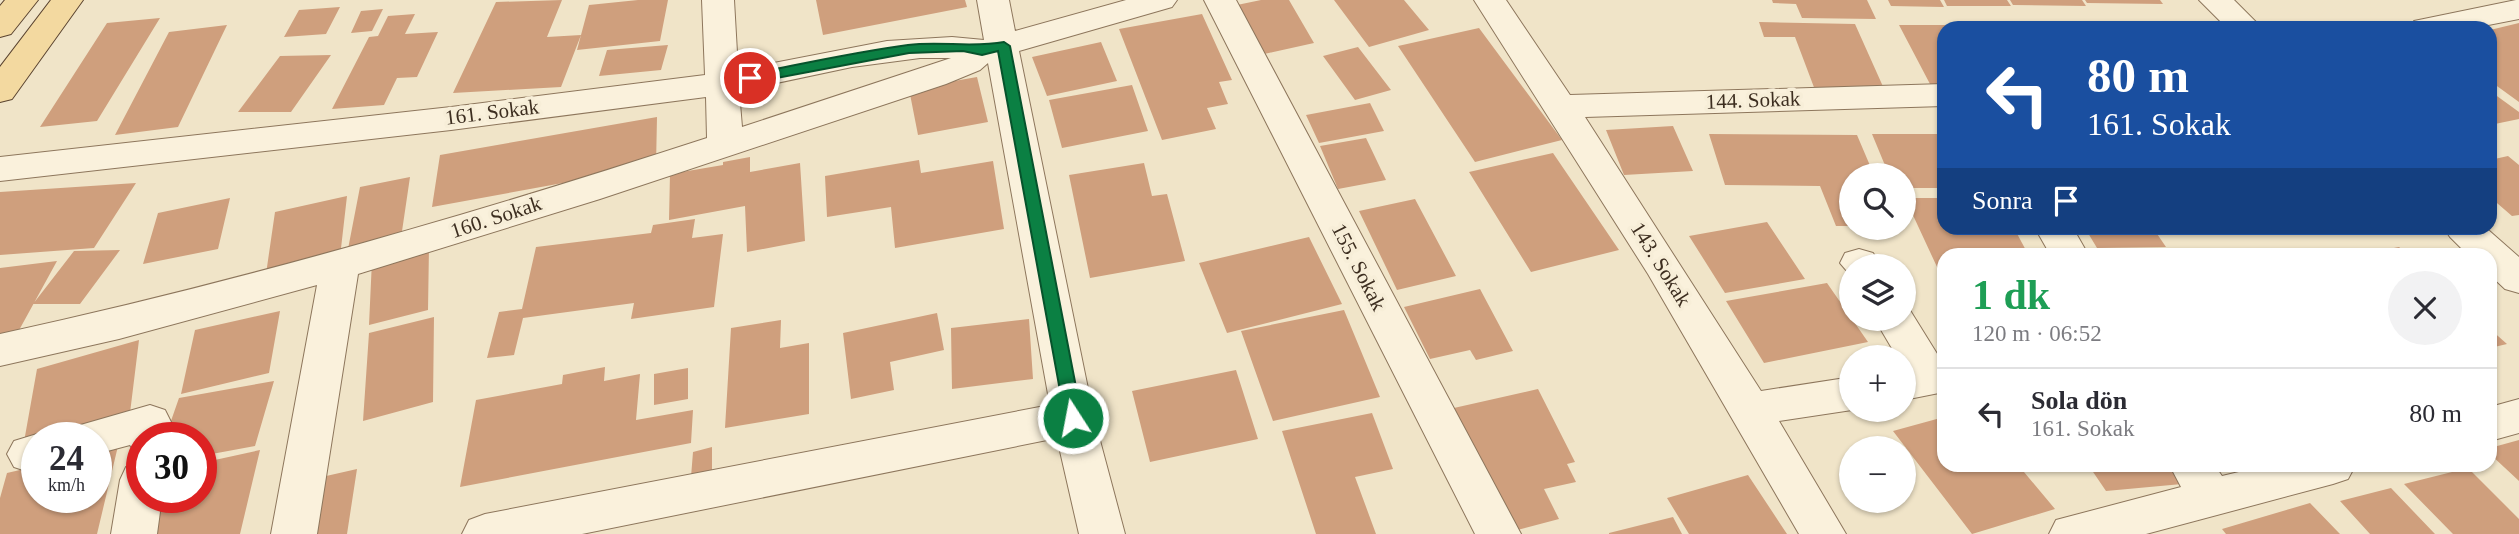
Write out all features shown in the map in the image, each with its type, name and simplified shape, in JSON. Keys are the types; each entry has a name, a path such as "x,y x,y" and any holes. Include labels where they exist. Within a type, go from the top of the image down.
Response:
{"main road":[{"path":"0,27 22,0"},
{"path":"0,91 68,0"}],"street":[{"path":"718,0 725,144"},
{"path":"993,0 993,48 1073,418 1102,534"},
{"path":"993,48 1161,0"},
{"name":"155. Sokak","path":"1220,0 1497,534"},
{"name":"143. Sokak","path":"1490,0 1562,106 1751,408 1823,534"},
{"path":"2215,0 2238,21"},
{"path":"2460,21 2519,9"},
{"name":"161. Sokak","path":"0,169 723,83 909,49 993,48"},
{"name":"160. Sokak","path":"0,350 120,326 340,266 934,76 968,63 993,48"},
{"name":"144. Sokak","path":"1562,106 1937,95"},
{"path":"2471,235 2485,248"},
{"path":"2497,259 2519,279"},
{"path":"294,534 340,266"},
{"path":"1916,354 1932,380 1916,382"},
{"path":"1751,408 1839,395"},
{"path":"2497,422 2519,416"},
{"path":"485,534 1073,418"},
{"path":"2072,534 2201,482 2284,472"},
{"path":"134,534 137,513"}],"building":[{"path":"562,0 547,37 581,35 561,87 453,93 496,2"},
{"path":"668,0 660,41 577,50 589,5"},
{"path":"816,0 965,0 967,7 823,35"},
{"path":"1261,0 1289,0 1314,43 1264,54 1237,5"},
{"path":"1334,0 1404,0 1429,30 1369,47"},
{"path":"1772,0 1867,0 1876,19 1802,18 1796,4 1773,3"},
{"path":"1888,0 1940,0 1944,7 1891,6"},
{"path":"1944,0 2007,0 2011,6 1947,6"},
{"path":"2010,0 2082,0 2086,6 2013,5"},
{"path":"2085,0 2160,0 2163,4 2087,3"},
{"path":"340,7 326,34 284,37 299,10"},
{"path":"383,9 372,31 351,33 361,11"},
{"path":"415,14 405,34 438,32 417,77 397,78 384,105 332,109 369,37 378,36 388,16"},
{"path":"1202,14 1232,80 1219,82 1228,104 1207,108 1216,129 1162,140 1119,29"},
{"path":"160,18 97,121 40,127 107,23"},
{"path":"1759,22 1855,24 1885,91 1815,90 1795,37 1764,37"},
{"path":"2519,23 2519,102 2497,86 2497,28"},
{"path":"227,25 178,127 115,135 169,32"},
{"path":"1899,25 1937,25 1937,84 1930,84"},
{"path":"1479,28 1562,140 1475,162 1398,46"},
{"path":"1101,42 1117,81 1047,96 1032,57"},
{"path":"668,45 661,70 599,76 607,50"},
{"path":"1358,47 1391,90 1355,100 1323,56"},
{"path":"331,55 291,112 238,112 280,56"},
{"path":"977,77 988,122 918,135 909,89"},
{"path":"1132,85 1148,131 1062,148 1049,100"},
{"path":"2497,96 2519,112 2519,119 2497,124"},
{"path":"1370,103 1384,131 1319,143 1306,115"},
{"path":"657,117 656,166 432,207 440,155"},
{"path":"1673,126 1693,171 1624,175 1606,130"},
{"path":"1709,134 1857,135 1869,163 1839,163 1839,226 1836,226 1820,186 1725,185"},
{"path":"1872,134 1937,134 1937,188 1916,188 1916,163 1884,163"},
{"path":"1366,138 1386,180 1338,189 1320,146"},
{"path":"1553,153 1619,250 1531,272 1469,172"},
{"path":"2508,156 2519,165 2519,215 2512,216 2497,203 2497,158"},
{"path":"750,157 750,172 800,163 805,241 747,252 745,206 669,220 670,174 723,165 723,162"},
{"path":"919,160 921,173 993,161 1004,229 895,248 891,207 827,217 825,176"},
{"path":"1144,163 1152,196 1167,194 1185,261 1090,278 1069,175"},
{"path":"410,177 401,238 348,249 360,187"},
{"path":"136,183 94,248 0,255 0,192"},
{"path":"347,196 340,257 266,274 275,212"},
{"path":"230,198 218,249 143,264 158,213"},
{"path":"1916,198 1937,198 1937,235 2018,235 2025,248 1937,248 1937,267 1916,222"},
{"path":"1415,199 1456,276 1397,290 1359,211"},
{"path":"695,219 692,238 723,234 714,307 631,319 634,303 523,318 514,355 487,358 499,312 522,309 536,247 651,233 653,225"},
{"path":"1767,222 1805,279 1725,293 1689,236"},
{"path":"2089,235 2158,235 2166,247 2097,248"},
{"path":"1309,237 1342,304 1227,333 1199,263"},
{"path":"429,246 428,310 369,325 372,260"},
{"path":"120,250 80,304 33,304 74,251"},
{"path":"57,261 12,343 0,345 0,268"},
{"path":"1827,283 1839,300 1839,331 1860,331 1868,342 1839,345 1839,348 1764,363 1726,301"},
{"path":"1480,289 1513,351 1476,360 1470,350 1430,359 1404,307"},
{"path":"1344,310 1380,397 1273,421 1241,331"},
{"path":"280,311 269,373 181,394 195,330"},
{"path":"937,313 944,350 890,362 894,390 851,399 843,333"},
{"path":"434,317 433,402 363,421 369,333"},
{"path":"1029,319 1033,379 952,389 951,328"},
{"path":"781,320 780,348 809,343 809,414 725,428 731,328"},
{"path":"2497,335 2507,344 2497,346"},
{"path":"139,340 129,421 112,426 112,422 28,422 37,369"},
{"path":"605,367 604,381 640,374 636,420 693,410 691,443 460,487 476,400 562,384 563,375"},
{"path":"688,368 688,399 654,405 654,374"},
{"path":"1236,370 1258,439 1150,462 1132,391"},
{"path":"274,381 255,446 217,453 217,422 171,422 179,398"},
{"path":"1538,389 1575,462 1567,464 1576,482 1544,489 1559,519 1502,534 1445,410"},
{"path":"1372,413 1393,469 1355,477 1376,534 1316,534 1282,431"},
{"path":"1937,419 1937,472 2024,472 2055,509 1972,534 1916,461 1916,436 1897,436 1893,431"},
{"path":"2519,440 2519,481 2497,461 2497,446"},
{"path":"118,446 112,471 112,447"},
{"path":"712,447 712,473 691,477 693,452"},
{"path":"260,450 240,534 144,534 150,513 217,513 217,459"},
{"path":"357,469 347,534 303,534 313,479"},
{"path":"21,470 21,513 102,513 97,534 0,534 0,498 7,473"},
{"path":"2093,472 2173,472 2182,484 2106,491"},
{"path":"2452,472 2472,472 2519,519 2519,534 2453,534 2404,484"},
{"path":"1748,475 1787,534 1689,534 1667,498"},
{"path":"2391,488 2435,534 2370,534 2340,501"},
{"path":"2310,503 2340,534 2226,534 2222,529"},
{"path":"1673,517 1682,534 1609,534 1609,533"}],"route":[{"path":"750,78 932,46 982,51 1004,46 1073,418"}]}
